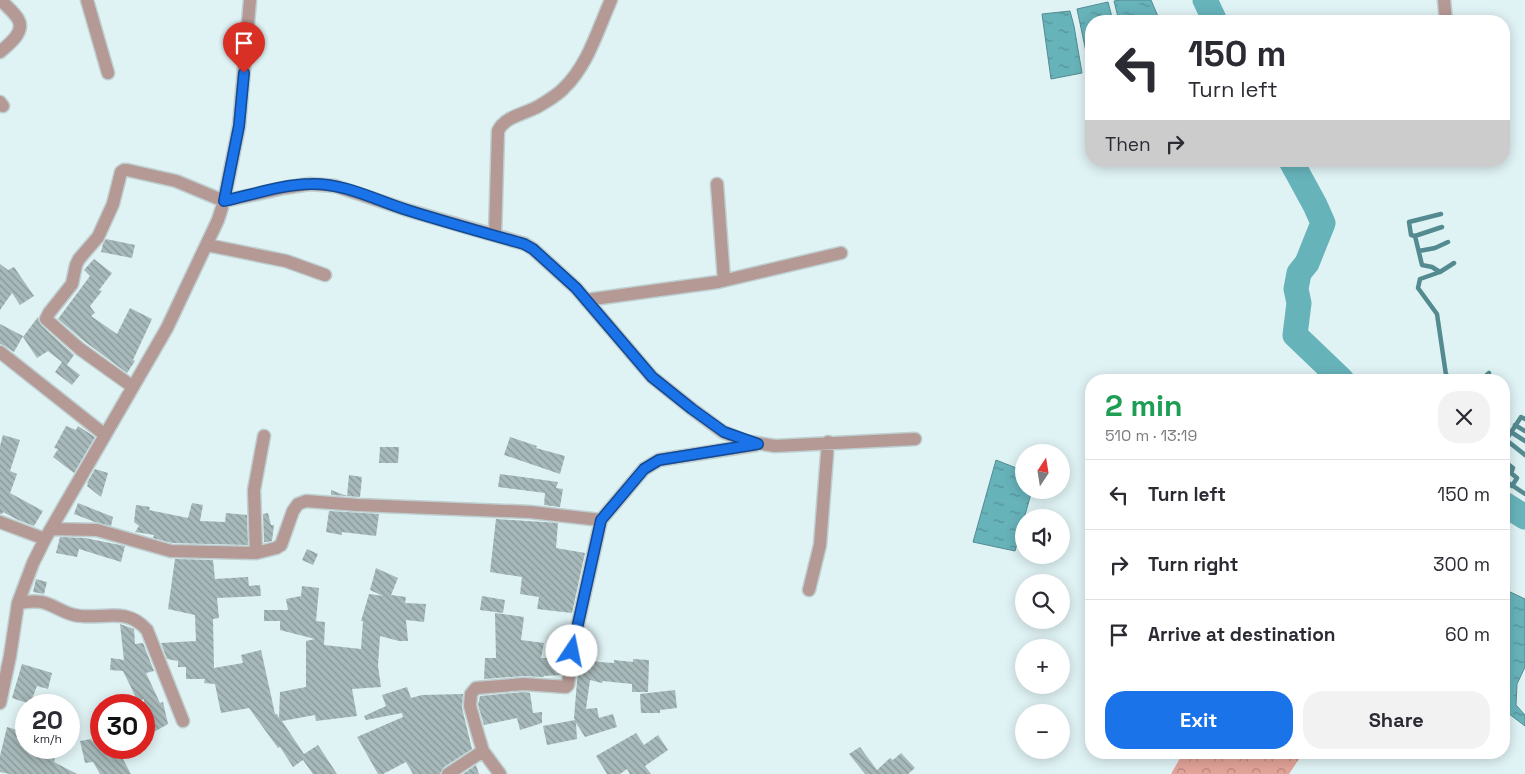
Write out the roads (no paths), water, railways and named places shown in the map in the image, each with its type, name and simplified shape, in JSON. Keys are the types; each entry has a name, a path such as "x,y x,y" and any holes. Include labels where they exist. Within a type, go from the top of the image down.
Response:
{"street":[{"path":"0,52 17,34 20,26 19,19 1,0"},
{"path":"86,0 108,73"},
{"path":"0,702 10,656 18,602 33,563 167,328 218,220 224,201 239,126 250,0"},
{"path":"495,235 498,131 505,121 539,106 564,88 588,54 611,0"},
{"path":"1444,0 1445,15"},
{"path":"133,387 80,349 46,319 72,284 79,259 98,237 113,204 121,172 124,170 176,181 224,201 310,184 335,186 407,210 524,244 533,249 576,288 652,377 724,432 758,444"},
{"path":"717,184 724,280"},
{"path":"207,245 286,262 325,275"},
{"path":"586,300 724,280 841,253"},
{"path":"0,352 105,435"},
{"path":"256,553 254,490 264,436"},
{"path":"500,774 483,752 470,706 471,694 476,688 524,684 566,687 568,685 574,642 601,520 644,469 659,460 758,444 791,445 915,439"},
{"path":"809,590 820,545 828,442"},
{"path":"0,522 48,534 97,530 171,551 256,553 281,545 293,512 298,504 306,501 530,512 601,520"},
{"path":"18,602 45,603 73,615 87,617 112,614 133,618 140,622 147,630 183,721"},
{"path":"448,774 483,752"}],"water":[{"path":"1151,0 1157,15 1118,15 1114,1"},
{"path":"1108,2 1111,15 1085,15 1085,47 1077,9"},
{"path":"1070,11 1082,73 1051,79 1042,14"},
{"path":"996,460 1015,467 1015,499 1029,499 1027,509 1015,509 1015,551 973,542"},
{"path":"1510,592 1525,599 1525,667 1517,684 1516,705 1525,715 1525,726 1510,715"}],"waterway":[{"path":"1205,0 1212,15"},
{"path":"1294,167 1323,223 1307,263 1299,273 1296,289 1299,303 1295,335 1336,374"},
{"path":"1440,272 1432,267 1422,265 1415,236 1411,235 1409,222 1441,214"},
{"path":"1415,236 1442,227"},
{"path":"1419,251 1435,248 1448,242"},
{"path":"1446,374 1437,314 1418,288 1420,279 1440,272 1454,263"},
{"path":"1510,434 1521,417 1525,419"},
{"path":"1515,425 1525,431"},
{"path":"1511,432 1525,441"},
{"path":"1510,443 1525,455"},
{"path":"1510,466 1513,468 1511,473 1517,478 1512,486"},
{"path":"1510,484 1525,494"},
{"path":"1510,508 1525,517"}]}
